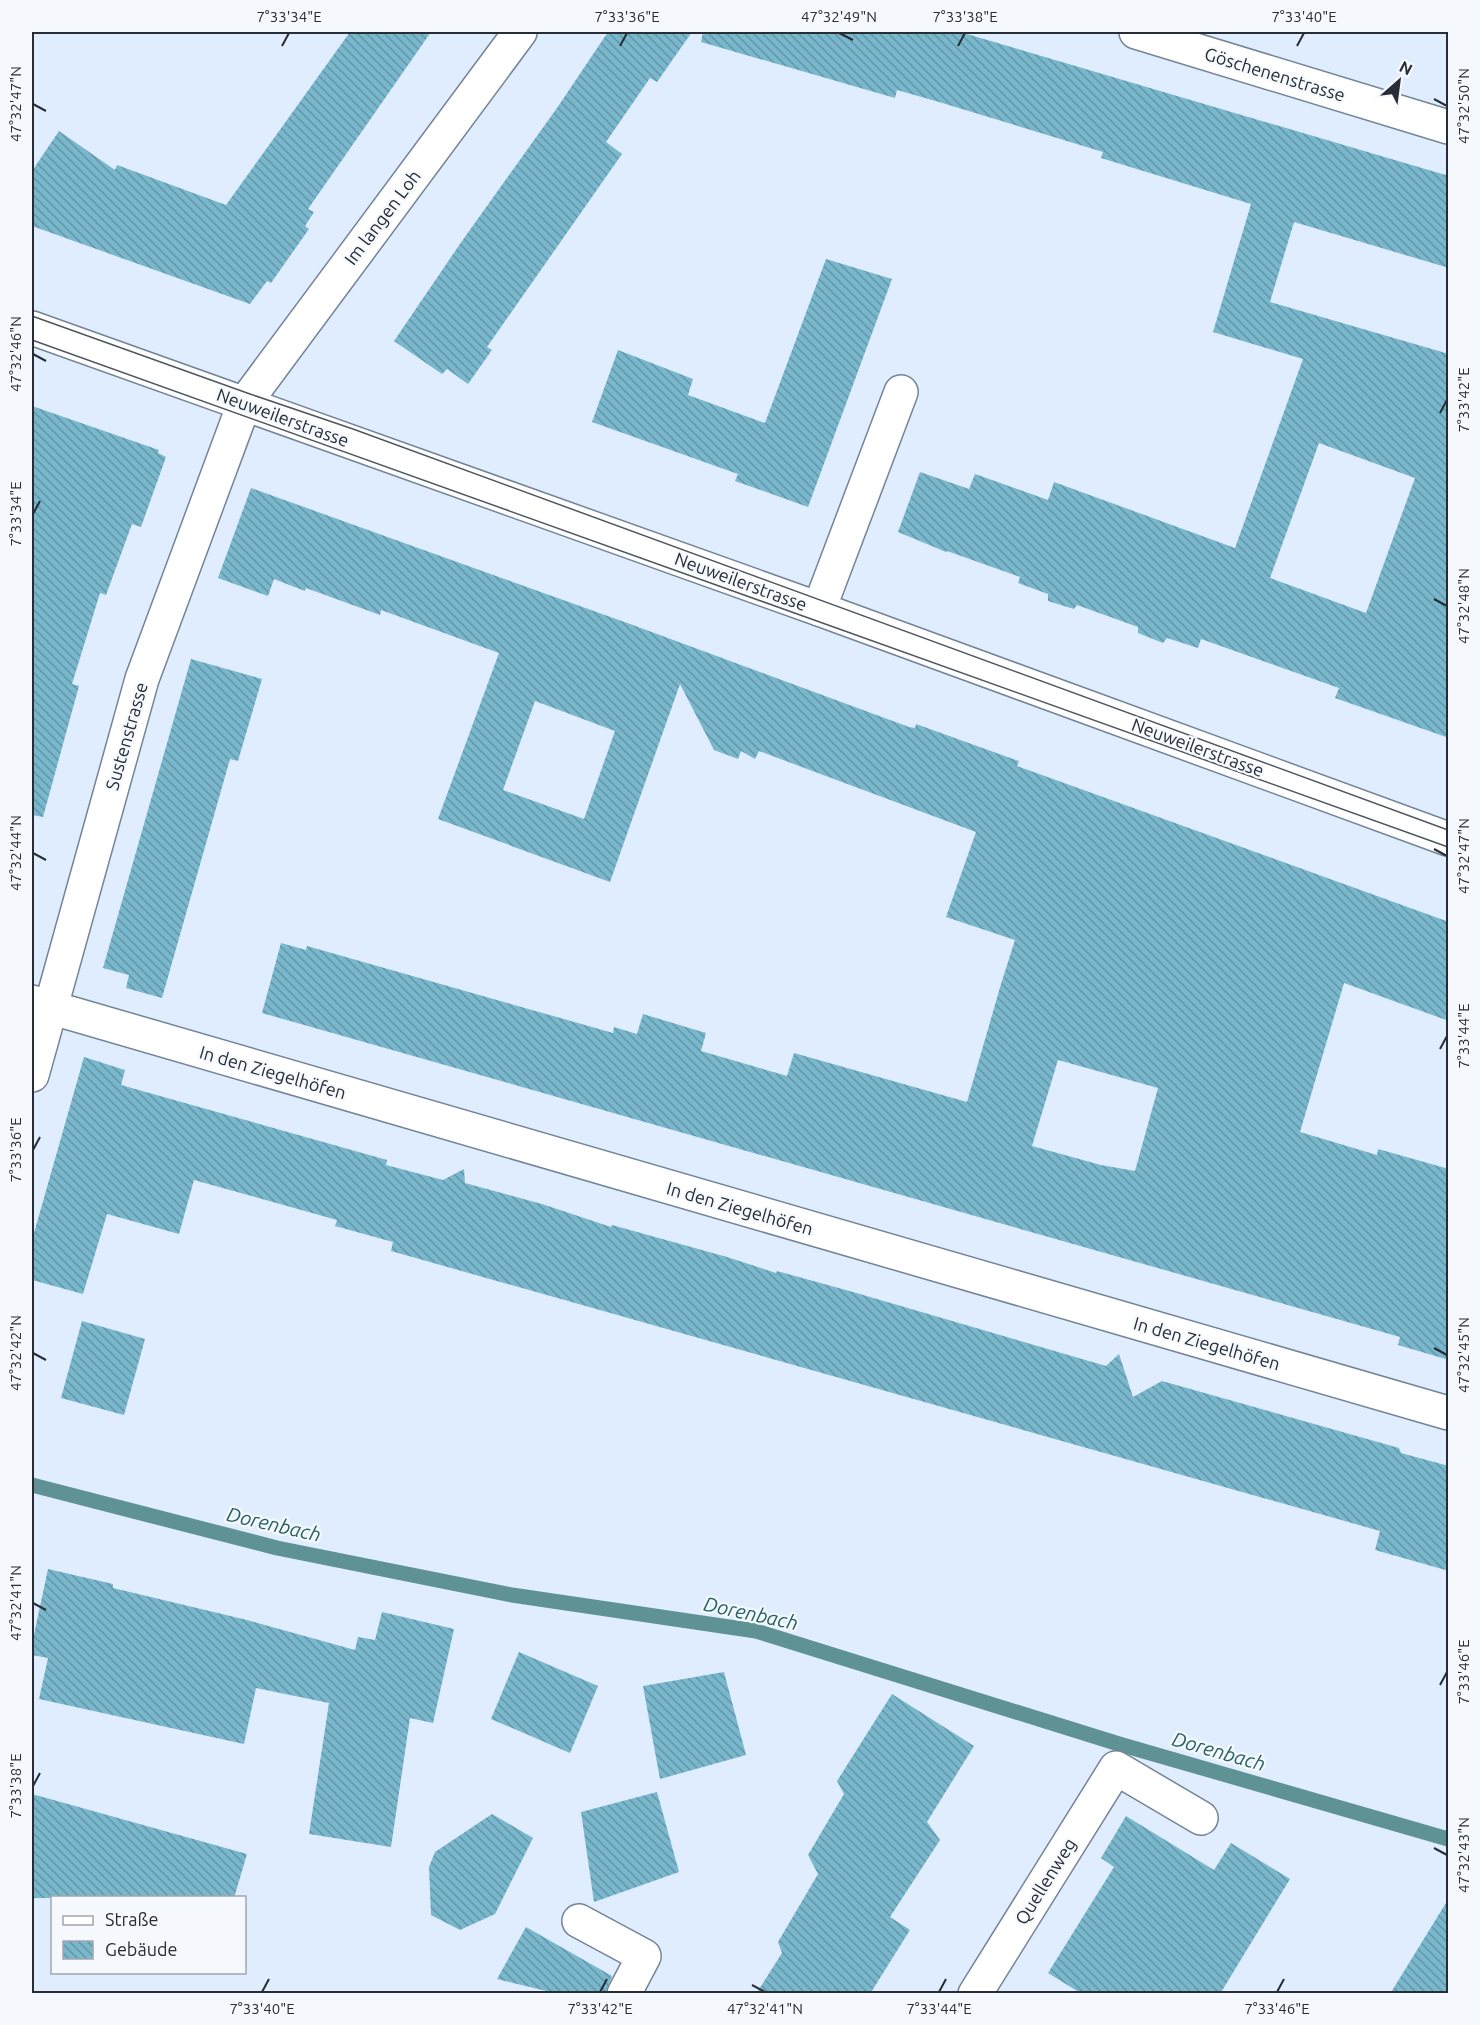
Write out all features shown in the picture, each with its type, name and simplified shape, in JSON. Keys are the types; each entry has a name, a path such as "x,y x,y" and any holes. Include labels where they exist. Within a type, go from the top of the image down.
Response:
{"street":[{"name":"Im langen Loh","path":"244,404 520,32"},
{"name":"Göschenenstrasse","path":"1136,32 1449,127"},
{"name":"Neuweilerstrasse","path":"32,328 819,609 1449,839"},
{"path":"819,609 901,392"},
{"name":"Sustenstrasse","path":"32,1075 40,1005 142,679 244,404"},
{"name":"In den Ziegelhöfen","path":"40,1005 1449,1413"},
{"name":"Quellenweg","path":"975,1994 1108,1779 1201,1818"},
{"path":"579,1921 644,1956 624,1994"}],"building":[{"path":"350,32 431,32 308,209 314,212 305,226 309,229 271,283 267,281 250,304 32,226 32,171 59,131 115,170 117,165 226,205"},
{"path":"608,32 692,32 657,82 650,78 606,142 622,154 487,347 492,350 468,384 447,369 442,374 394,341"},
{"path":"703,32 960,32 1449,176 1449,268 1294,222 1270,302 1449,354 1449,738 1335,698 1339,688 1201,639 1198,648 1167,638 1163,643 1138,633 1138,627 1077,605 1074,609 1048,601 1048,594 1018,583 1020,577 946,552 898,532 920,472 969,489 975,474 1048,500 1054,482 1235,548 1303,359 1213,332 1251,204 1101,158 1103,152 939,102 897,90 895,98 701,42","holes":["1319,443 1415,478 1366,613 1270,578"]},
{"path":"826,259 892,279 808,507 735,481 738,474 592,422 618,350 693,379 688,395 765,423"},
{"path":"32,406 159,450 158,453 166,457 141,527 132,524 106,595 100,593 72,684 79,686 43,817 32,815"},
{"path":"251,488 909,727 915,728 916,724 1019,761 1017,766 1449,922 1449,1021 1344,983 1300,1132 1377,1155 1378,1149 1449,1169 1449,1360 1398,1345 1400,1337 262,1013 281,943 306,950 307,946 613,1033 614,1027 637,1034 643,1014 706,1033 701,1051 787,1076 794,1053 967,1102 1015,940 946,917 976,832 759,751 755,759 741,751 738,759 714,750 680,684 610,882 438,819 499,653 381,610 380,615 274,579 268,596 218,578","holes":["535,701 615,731 584,819 503,790","1058,1060 1158,1088 1135,1171 1101,1165 1032,1146"]},
{"path":"191,659 262,679 238,761 230,759 162,998 126,988 129,975 103,968"},
{"path":"84,1057 125,1070 121,1085 387,1160 386,1165 443,1180 464,1169 465,1183 542,1204 611,1227 612,1225 776,1273 777,1271 853,1292 1106,1366 1119,1354 1133,1397 1162,1381 1399,1448 1401,1453 1449,1466 1449,1571 1375,1550 1380,1531 391,1251 393,1242 335,1226 337,1220 194,1180 179,1234 107,1214 83,1294 32,1280 32,1240"},
{"path":"82,1321 145,1339 124,1415 61,1398"},
{"path":"48,1569 113,1584 113,1588 247,1620 355,1650 358,1637 375,1640 382,1612 454,1629 433,1723 410,1718 391,1847 309,1834 329,1703 256,1688 244,1744 39,1699 48,1658 32,1655 32,1644"},
{"path":"519,1652 598,1686 570,1753 491,1719"},
{"path":"724,1672 746,1755 660,1779 643,1686"},
{"path":"892,1694 974,1746 927,1822 940,1840 890,1917 910,1930 870,1994 756,1994 782,1953 778,1942 818,1874 808,1855 844,1794 837,1781"},
{"path":"657,1792 679,1872 594,1902 581,1812"},
{"path":"32,1794 247,1854 235,1896 51,1896 51,1898 32,1898"},
{"path":"492,1814 533,1838 495,1914 460,1930 431,1915 429,1867 435,1852"},
{"path":"1126,1816 1214,1870 1231,1843 1290,1879 1220,1994 1082,1994 1048,1973 1114,1867 1101,1858"},
{"path":"1449,1898 1449,1994 1390,1994"},
{"path":"526,1927 612,1976 605,1994 559,1994 497,1979"}],"waterway":[{"name":"Dorenbach","path":"32,1485 277,1548 512,1595 756,1631 1119,1744 1448,1839"}],"tram line":[{"path":"32,316 353,429 1448,830"},
{"path":"32,340 1448,847"}]}
